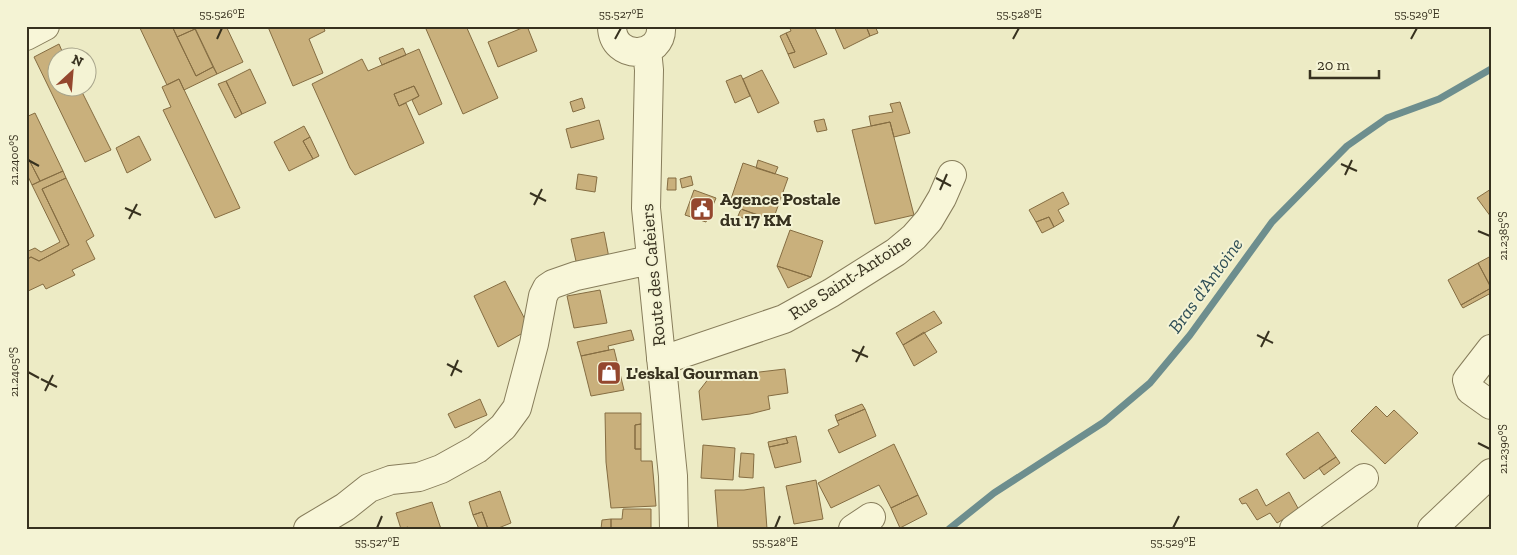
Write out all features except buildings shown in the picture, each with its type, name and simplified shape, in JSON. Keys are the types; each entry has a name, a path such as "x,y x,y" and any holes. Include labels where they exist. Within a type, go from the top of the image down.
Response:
{"street":[{"path":"26,36 45,26"},
{"path":"612,26 613,36 622,48 630,52 639,52 654,46 659,39 661,26"},
{"name":"Route des Cafeiers","path":"647,50 649,70 646,208 673,476 674,529"},
{"name":"Rue Saint-Antoine","path":"661,359 672,358 784,319 896,252 914,237 929,220 942,198 952,175"},
{"path":"308,529 346,507 369,488 391,480 420,477 441,469 478,449 503,427 517,408 534,344 542,296 547,288 576,276 650,260"},
{"path":"1491,349 1467,380 1470,390 1491,405"},
{"path":"1432,529 1491,474"},
{"path":"1294,529 1364,478"}],"waterway":[{"name":"Bras d'Antoine","path":"949,529 994,493 1104,422 1150,383 1190,335 1272,222 1347,146 1387,118 1439,99 1491,69"}],"place":[{"name":"Agence Postale du 17 KM","path":"702,209"},
{"name":"L'eskal Gourman","path":"609,373"}]}
